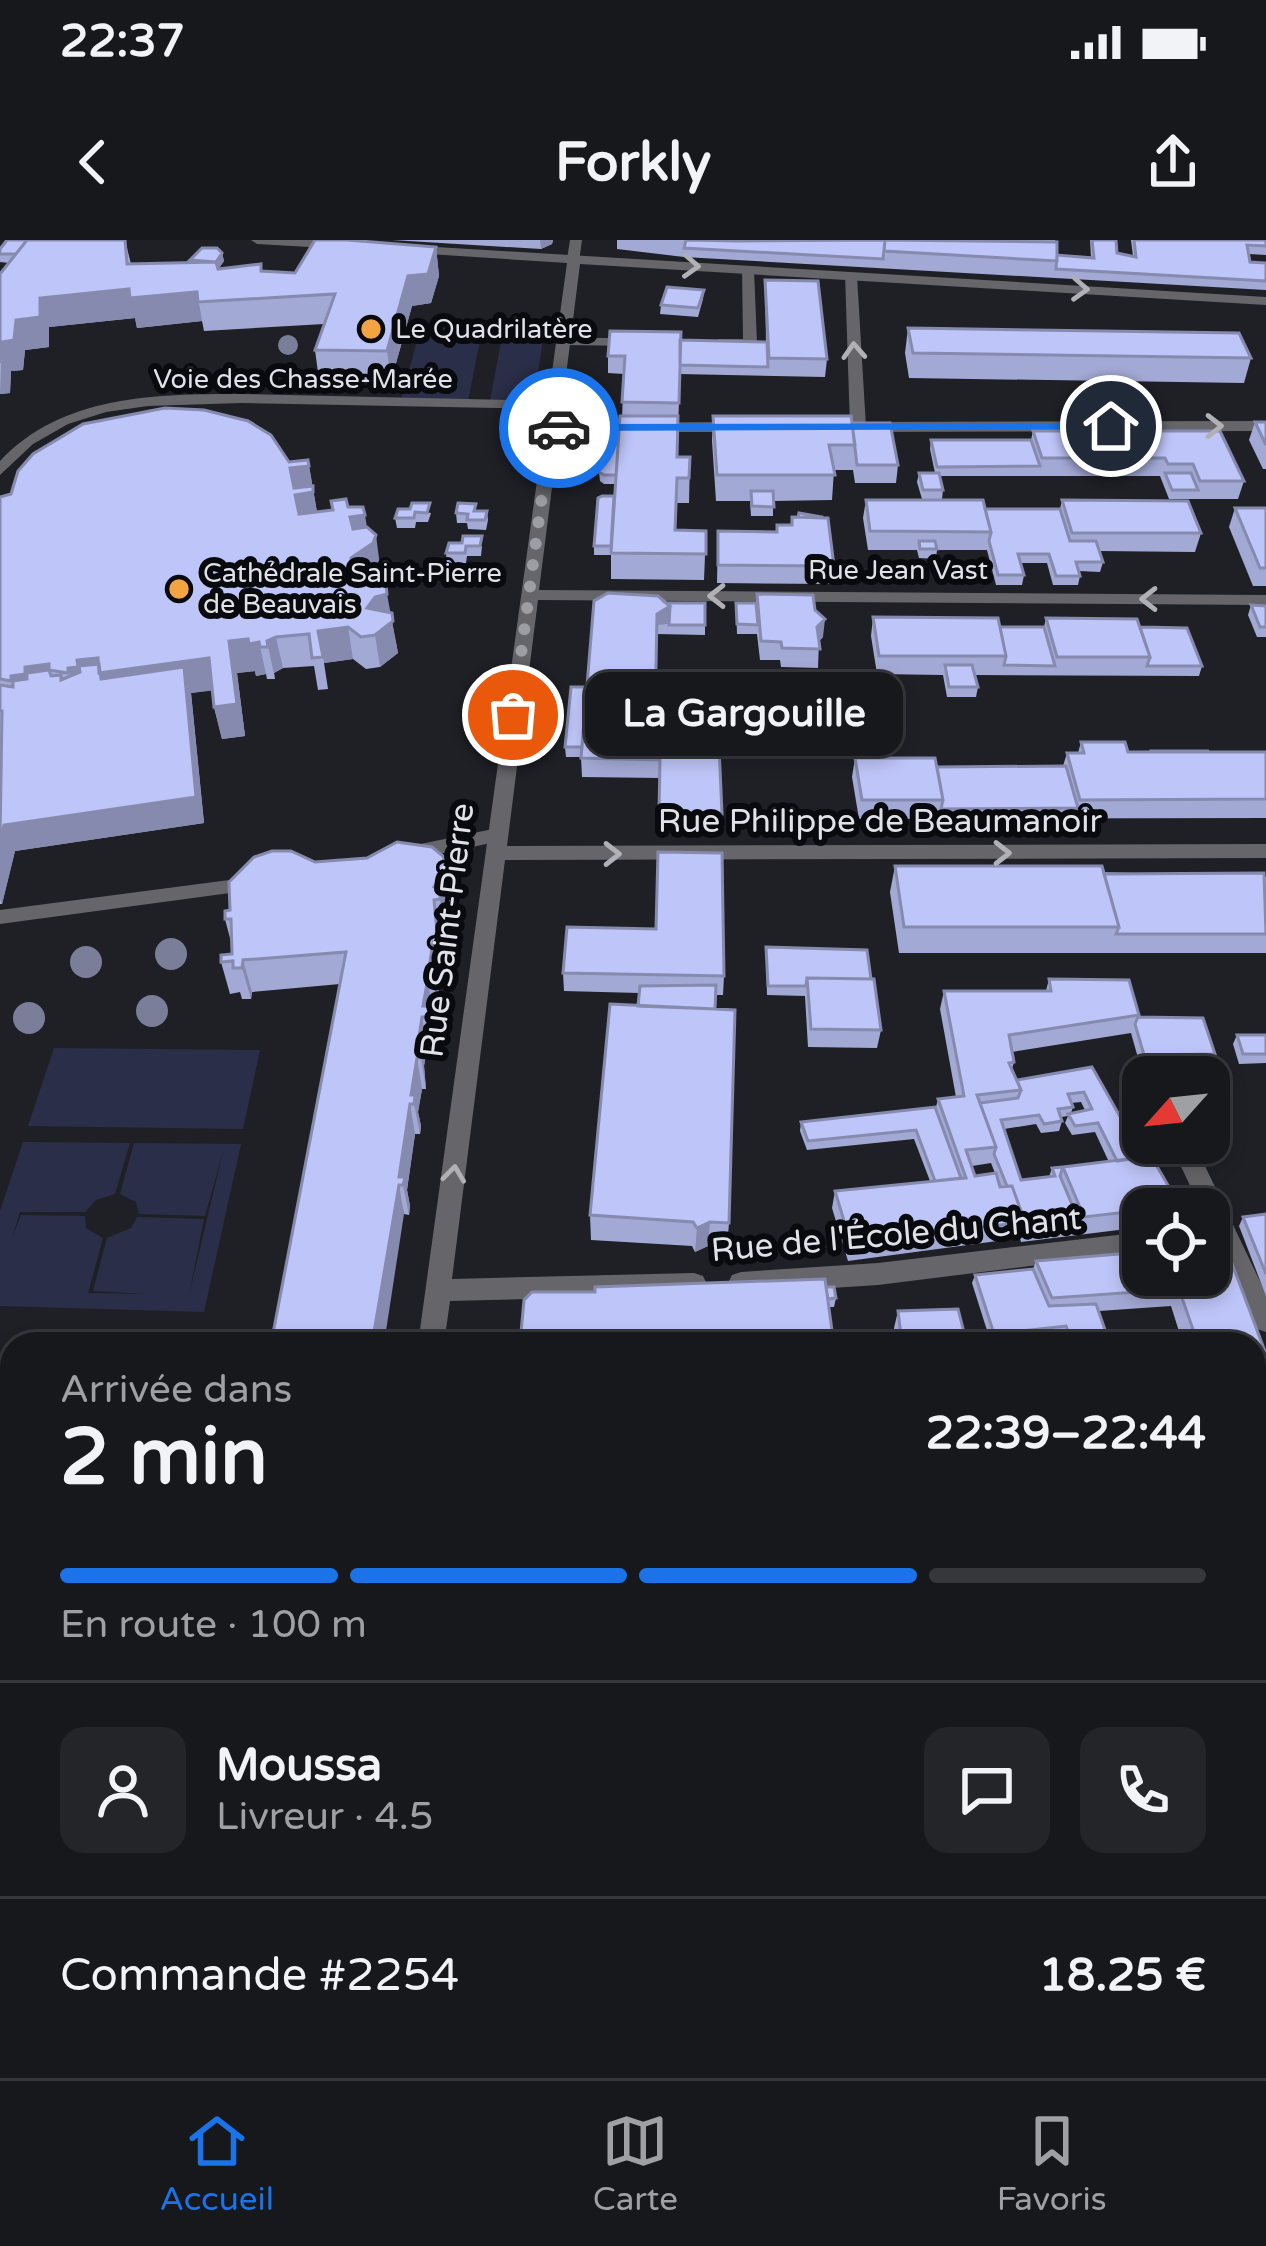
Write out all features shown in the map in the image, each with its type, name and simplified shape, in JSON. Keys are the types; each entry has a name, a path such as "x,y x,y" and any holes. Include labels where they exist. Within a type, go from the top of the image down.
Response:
{"street":[{"path":"257,240 363,246"},
{"name":"Rue Saint-Pierre","path":"433,1332 576,240"},
{"path":"384,248 1266,301"},
{"path":"705,342 750,343 747,270"},
{"path":"850,276 858,427"},
{"path":"562,341 660,342"},
{"name":"Voie des Chasse-Marée","path":"0,470 26,439 42,430 147,401 554,405"},
{"path":"836,427 1266,426"},
{"path":"551,428 770,427"},
{"name":"Rue Jean Vast","path":"529,595 1266,600"},
{"name":"Rue Philippe de Beaumanoir","path":"388,858 496,844 1266,851"},
{"path":"0,917 209,893 277,880"},
{"name":"Rue de l'École du Chant","path":"439,1290 829,1278 1122,1244"},
{"path":"1230,1255 1266,1321"}],"shaded area":[{"path":"483,325 468,401 401,400 421,326"},
{"path":"504,325 545,325 534,402 490,401"},
{"path":"54,1048 260,1050 243,1129 28,1126"},
{"path":"23,1142 130,1143 115,1194 96,1200 85,1212 20,1212 12,1238 21,1215 85,1216 86,1228 103,1238 88,1293 148,1294 93,1291 107,1238 131,1228 137,1217 204,1219 189,1295 223,1152 205,1216 139,1214 136,1202 120,1194 134,1143 241,1144 204,1312 0,1306 0,1211"}],"building":[{"path":"7,240 27,240 16,254 0,254"},
{"path":"27,240 125,240 127,264 216,262 218,269 261,264 261,271 295,273 315,240 436,247 428,274 408,276 387,351 315,350 335,294 198,302 197,292 130,298 129,289 40,298 40,317 16,320 14,340 2,342 0,363 0,274"},
{"path":"686,240 885,240 883,259 684,248"},
{"path":"885,240 1057,242 1057,261 884,251"},
{"path":"1092,240 1116,240 1117,253 1136,257 1134,240 1266,240 1266,246 1247,245 1250,262 1266,263 1266,281 1056,269 1057,255 1094,258"},
{"path":"202,248 217,248 222,253 216,262 190,260"},
{"path":"765,280 818,281 827,359 769,358"},
{"path":"667,287 704,290 698,308 661,305"},
{"path":"908,328 1239,333 1251,358 913,353"},
{"path":"610,331 681,332 679,403 622,402 625,356 608,356"},
{"path":"680,340 767,342 768,367 680,365"},
{"name":"Cathédrale Saint-Pierre de Beauvais","path":"165,408 204,410 248,421 271,435 289,462 308,460 309,466 290,468 294,488 313,486 313,492 295,495 299,514 333,510 331,501 346,499 348,507 363,507 365,515 350,517 353,529 367,527 376,535 373,543 351,558 354,574 386,585 387,594 375,597 367,608 392,613 393,621 375,635 361,637 348,627 318,631 323,657 312,658 309,634 276,637 267,641 268,647 249,644 248,639 229,641 237,704 214,707 209,658 99,673 98,658 77,660 78,667 68,668 68,673 49,670 49,664 25,667 25,674 11,676 11,681 0,679 0,497 11,494 18,471 33,454 83,424"},
{"path":"620,416 678,416 677,457 690,457 689,478 677,478 675,530 706,531 706,554 611,553"},
{"path":"713,416 851,416 855,445 829,445 835,475 717,475"},
{"path":"1255,422 1266,422 1266,445"},
{"path":"852,423 890,423 898,465 857,465"},
{"path":"1033,431 1220,431 1244,481 1200,481 1193,464 1168,464 1165,458 1042,458"},
{"path":"619,432 616,475 604,475 599,472 603,434"},
{"path":"931,440 1031,440 1040,466 937,467"},
{"path":"919,473 939,473 943,490 923,490"},
{"path":"1165,473 1191,473 1198,490 1172,490"},
{"path":"751,491 773,491 774,507 752,506"},
{"path":"614,496 611,546 594,546 598,498"},
{"path":"866,500 983,500 991,532 870,531"},
{"path":"1062,500 1188,501 1201,533 1072,533"},
{"path":"412,503 430,503 427,513 395,518 398,509 410,509"},
{"path":"458,503 476,504 474,511 487,511 485,520 467,520 468,514 456,513"},
{"path":"1235,508 1266,508 1266,568 1260,568"},
{"path":"985,509 1060,509 1070,541 1096,541 1103,562 1076,562 1080,576 1056,576 1049,554 1018,554 1024,575 998,575"},
{"path":"792,517 828,518 834,566 718,565 718,531 777,532 777,525 792,525"},
{"path":"463,536 482,536 480,546 466,546 465,553 446,553 449,543 462,543"},
{"path":"919,541 935,541 937,549 920,549"},
{"path":"608,593 658,596 670,606 657,614 655,721 718,723 722,814 659,812 660,760 581,758 594,601"},
{"path":"757,594 813,595 815,610 825,619 817,627 820,649 782,648 781,642 761,641"},
{"path":"666,603 705,603 705,625 669,625"},
{"path":"736,603 756,603 758,625 737,624"},
{"path":"1251,605 1266,606 1266,627 1260,627"},
{"path":"873,617 998,618 1006,656 879,656"},
{"path":"1046,618 1137,619 1150,657 1057,657"},
{"path":"1000,627 1044,627 1055,666 1004,665"},
{"path":"1140,627 1187,628 1202,666 1147,666 1150,657"},
{"path":"99,664 101,679 184,667 196,797 4,825 0,841 0,685 13,687 13,681 27,679 27,673 49,670 51,676 61,675 61,680 80,672 79,666"},
{"path":"945,665 972,665 978,687 949,687"},
{"path":"571,687 587,687 582,747 565,747"},
{"path":"1081,742 1125,742 1128,752 1266,752 1266,799 1080,800 1067,753 1084,753"},
{"path":"855,758 935,758 943,800 862,800"},
{"path":"1066,766 1078,808 941,809 937,767"},
{"path":"397,842 432,847 443,856 446,868 434,887 440,890 440,899 434,900 438,942 433,942 429,969 435,969 433,979 428,978 423,1006 430,1006 427,1017 422,1017 417,1050 422,1050 421,1058 417,1058 414,1104 410,1104 399,1177 405,1177 399,1185 374,1332 273,1332 346,952 243,960 242,968 233,968 233,961 221,962 221,955 232,954 231,919 225,919 225,911 230,910 229,882 254,857 272,851 291,851 315,862 367,858"},
{"path":"658,852 722,853 724,976 563,973 567,927 656,929"},
{"path":"895,866 1102,866 1119,927 904,927"},
{"path":"1264,873 1266,934 1116,934 1119,927 1104,874"},
{"path":"766,947 867,950 871,979 807,978 806,986 768,986"},
{"path":"807,978 874,979 881,1030 811,1029"},
{"path":"1049,979 1129,980 1139,1015 1009,1035 1014,1062 1009,1063 1021,1090 977,1095 996,1147 966,1150 975,1176 996,1173 1000,1187 1012,1186 1025,1222 851,1244 835,1191 966,1178 938,1099 964,1096 944,991 1051,991"},
{"path":"716,985 715,1009 638,1006 640,986"},
{"path":"610,1004 735,1010 729,1223 710,1222 697,1228 693,1222 590,1215"},
{"path":"1138,1017 1203,1018 1215,1054 1144,1055 1135,1024"},
{"path":"1237,1035 1266,1035 1266,1054 1243,1054"},
{"path":"1092,1067 1122,1120 1122,1160 1117,1161 1098,1123 1075,1126 1068,1114 1092,1109 1084,1092 1068,1094 1073,1107 1058,1109 1062,1121 1044,1124 1039,1115 1001,1120 1021,1180 1055,1176 1052,1168 1063,1167 1060,1176 1081,1226 1025,1233 1023,1229 1025,1222 994,1154 996,1147 980,1103 1018,1098 1017,1080"},
{"path":"935,1107 961,1178 935,1181 916,1130 808,1141 801,1122"},
{"path":"1122,1160 1122,1164 1156,1164 1170,1188 1122,1188 1122,1213 1084,1217 1063,1167"},
{"path":"1266,1214 1266,1274 1243,1217"},
{"path":"1122,1254 1122,1293 1052,1298 1036,1261"},
{"path":"1230,1258 1258,1332 1194,1332 1181,1296 1230,1296"},
{"path":"1033,1269 1049,1306 1096,1304 1106,1332 1069,1332 1066,1326 993,1332 975,1275"},
{"path":"825,1279 832,1332 521,1332 524,1300 532,1292 595,1292 595,1287"},
{"path":"826,1287 834,1287 836,1298 828,1299"},
{"path":"958,1309 964,1332 901,1332 898,1311"}],"way so far":[{"path":"513,715 551,428 559,428"}],"place":[{"name":"Le Quadrilatère","path":"371,329"},
{"name":"Cathédrale Saint-Pierre de Beauvais","path":"179,589"},
{"name":"La Gargouille","path":"513,715"}],"route":[{"path":"559,428 1111,426"}]}
